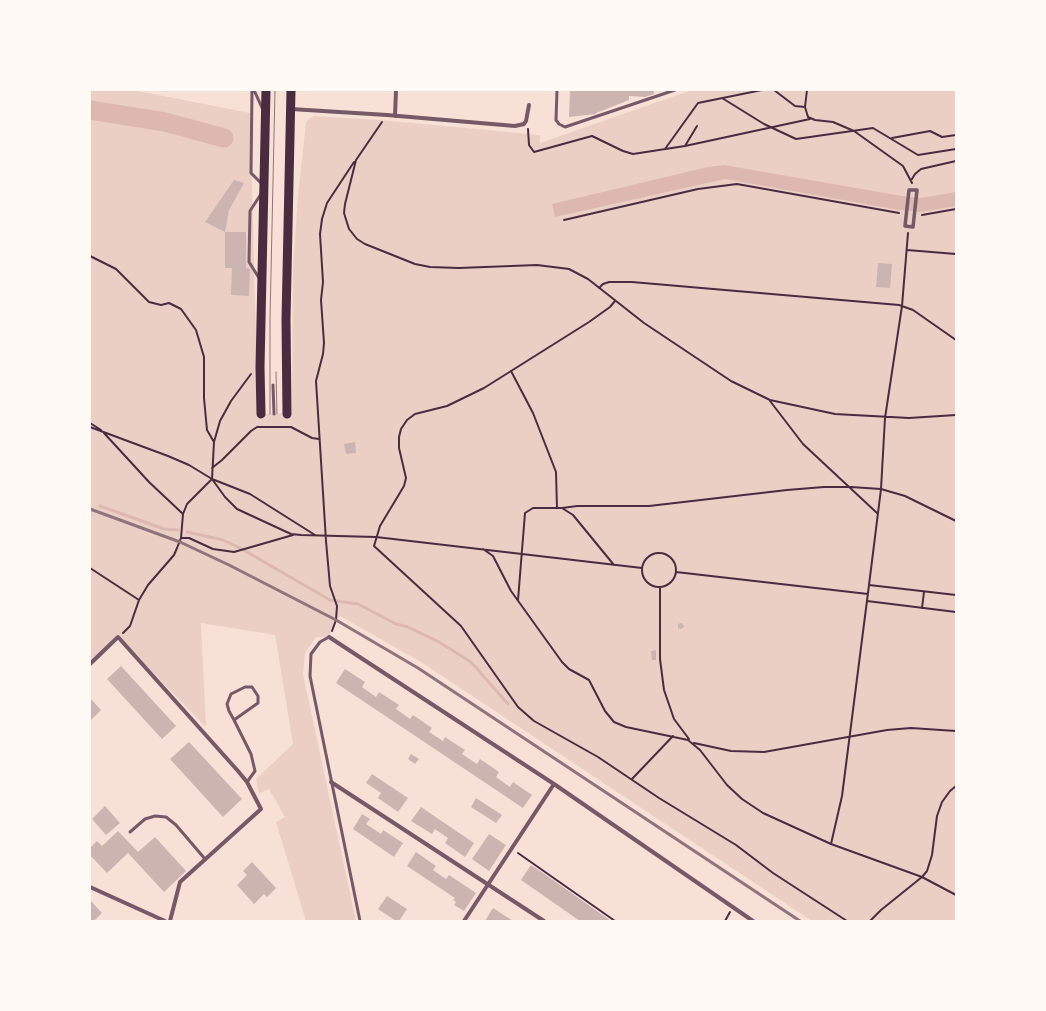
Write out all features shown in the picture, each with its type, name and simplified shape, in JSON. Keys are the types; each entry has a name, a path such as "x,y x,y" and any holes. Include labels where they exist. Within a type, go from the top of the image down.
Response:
{"main road":[{"path":"261,414 261,281 266,90"},
{"path":"287,414 286,319 291,90"}],"street":[{"path":"395,116 396,90"},
{"path":"291,109 386,115 515,126 524,124 528,117 529,106"},
{"path":"909,190 917,190 913,227 909,226 905,226 909,190"},
{"path":"90,664 118,637 247,782 261,809 180,882 170,921"},
{"path":"329,638 554,784 753,921"},
{"path":"331,782 544,921"},
{"path":"464,921 554,784"},
{"path":"90,887 165,921"}],"lane":[{"path":"253,90 265,115"},
{"path":"253,90 251,173 263,188"},
{"path":"557,90 556,120 559,124 565,127 675,90"},
{"path":"273,385 274,414"},
{"path":"329,638 320,642 311,654 310,676 360,921"},
{"path":"234,720 258,703 258,696 252,687 238,689 231,694 227,704 229,711 250,754 255,771 247,782"},
{"path":"130,832 145,819 155,816 166,817 176,824 205,859"}],"path":[{"path":"665,149 698,102 762,90"},
{"path":"774,90 795,106 804,107"},
{"path":"807,90 804,107 806,115 810,119"},
{"path":"722,98 764,124 799,140 873,128 918,155 956,150"},
{"path":"329,638 336,620 337,606 330,586 325,536 316,381 322,362 324,343 321,300 323,282 320,227 324,211 330,198 386,115"},
{"path":"524,124 528,132 529,145 534,152 587,136 598,138 623,151 633,154 685,146 810,119 833,122 854,131 903,166 912,180 915,174 921,169 956,161"},
{"path":"685,146 696,126"},
{"path":"891,138 930,131 942,137 956,135"},
{"path":"356,160 346,194 344,213 352,234 365,244 415,264 430,267 467,268 537,265 561,267 577,272 615,301 731,381 770,400 835,414 885,418 927,418 956,415"},
{"path":"564,220 698,189 737,184 903,214"},
{"path":"915,215 956,209"},
{"path":"831,844 843,788 867,602 881,489 885,418 902,306 909,226"},
{"path":"907,250 956,254"},
{"path":"90,256 116,269 149,302 161,305 169,303 181,309 196,330 204,357 204,398 207,430 214,442"},
{"path":"599,288 603,284 609,282 632,282 902,306 913,310 956,340"},
{"path":"615,301 600,315 467,398 443,407 415,414 407,420 401,429 399,437 399,448 406,478 404,486 386,515 376,537 374,546 461,626 518,707 534,721 598,757 736,845 773,873 847,921"},
{"path":"260,367 248,376 231,400 220,421 214,442 212,480 225,497 237,509 295,535 376,537 642,568"},
{"path":"511,371 533,414 556,472 557,508"},
{"path":"770,400 803,444 851,487 878,514"},
{"path":"90,423 103,431 149,482 183,514"},
{"path":"90,427 181,461 212,480 250,494 316,536"},
{"path":"212,468 257,427 291,427 312,438 319,439"},
{"path":"118,637 130,626 139,600 148,585 174,555 181,538 183,514 187,504 212,480"},
{"path":"518,602 523,554 524,516 527,511 533,508 562,508 577,506 649,506 794,490 851,487 881,489 906,496 956,521"},
{"path":"562,508 573,515 614,564"},
{"path":"181,538 189,538 213,549 234,552 295,535"},
{"path":"483,549 496,562 518,602 562,662 569,669 589,680 605,711 614,722 626,727 674,736 709,747 731,751 764,752 798,747 849,736 911,728 956,731"},
{"path":"656,553 661,553 666,554 674,562 676,572 673,581 660,588 646,582 643,578 642,568 646,558 656,553"},
{"path":"90,568 139,600"},
{"path":"676,572 868,594"},
{"path":"869,585 956,595"},
{"path":"660,588 660,659 664,690 674,719 681,732 700,750 727,785 742,799 773,818 831,844 922,877 956,895"},
{"path":"922,608 924,592"},
{"path":"867,602 956,612"},
{"path":"632,780 674,736"},
{"path":"870,921 881,910 922,877 927,871 932,855 937,816 942,802 950,791 956,786"},
{"path":"512,848 615,921"}],"shaded area":[{"path":"90,90 133,90 250,113 258,414 292,413 293,267 298,195 306,122 314,116 381,120 540,135 540,143 692,90 956,90 956,921 812,921 421,662 340,616 329,637 316,637 305,653 303,674 356,921 306,921 276,822 285,817 269,789 259,794 256,779 293,744 275,635 201,623 206,727 119,638 90,664"},
{"path":"724,165 902,196 921,198 956,192 956,206 921,212 899,210 725,179 555,217 552,204 708,167"}],"building":[{"path":"570,90 654,90 654,94 645,97 629,96 629,100 596,114 569,117"},
{"path":"234,180 244,183 229,210 225,232 205,222"},
{"path":"225,232 246,232 246,268 250,269 249,296 231,295 232,268 225,268"},
{"path":"878,263 892,264 890,288 876,287"},
{"path":"355,442 356,453 346,454 344,444"},
{"path":"681,623 684,627 681,629 678,628 678,624"},
{"path":"656,650 656,660 652,660 651,651"},
{"path":"121,666 176,726 162,739 107,679"},
{"path":"345,669 365,682 362,687 376,697 379,692 399,705 396,709 410,719 413,715 432,728 429,732 443,741 445,737 465,750 462,754 477,764 480,759 499,772 496,777 510,787 513,782 532,795 523,808 336,683"},
{"path":"90,698 101,710 90,721"},
{"path":"189,742 242,799 223,817 170,759"},
{"path":"411,754 419,759 415,764 408,759"},
{"path":"372,774 408,798 398,812 378,798 381,793 366,783"},
{"path":"476,798 502,815 496,823 471,807"},
{"path":"105,806 120,823 106,835 92,819"},
{"path":"421,807 474,843 465,857 445,843 448,838 435,829 432,834 411,821"},
{"path":"362,814 370,819 366,824 381,834 383,830 403,843 394,857 353,829"},
{"path":"118,831 138,852 155,837 186,871 164,892 128,853 107,873 90,855 90,848 97,841 102,846"},
{"path":"489,834 506,845 489,871 472,859"},
{"path":"416,852 436,866 433,870 446,879 449,875 476,893 464,911 454,905 456,902 453,900 455,898 407,866"},
{"path":"252,862 276,888 267,897 264,894 254,904 237,885 247,875 243,871"},
{"path":"531,865 611,921 580,921 521,880"},
{"path":"387,896 407,909 399,921 396,921 378,909"},
{"path":"90,900 102,913 94,921 90,921"},
{"path":"493,908 513,921 485,921"}],"waterway":[{"path":"90,110 165,122 224,138"},
{"path":"100,506 164,529 178,530"},
{"path":"187,532 223,540 240,548 330,600 358,604 396,624 408,627 439,642 471,662 508,704"}],"tram line":[{"path":"270,414 270,319 275,90"},
{"path":"276,372 277,414"}],"railway":[{"path":"90,509 180,542 229,565 336,620 418,668 800,921"}]}
